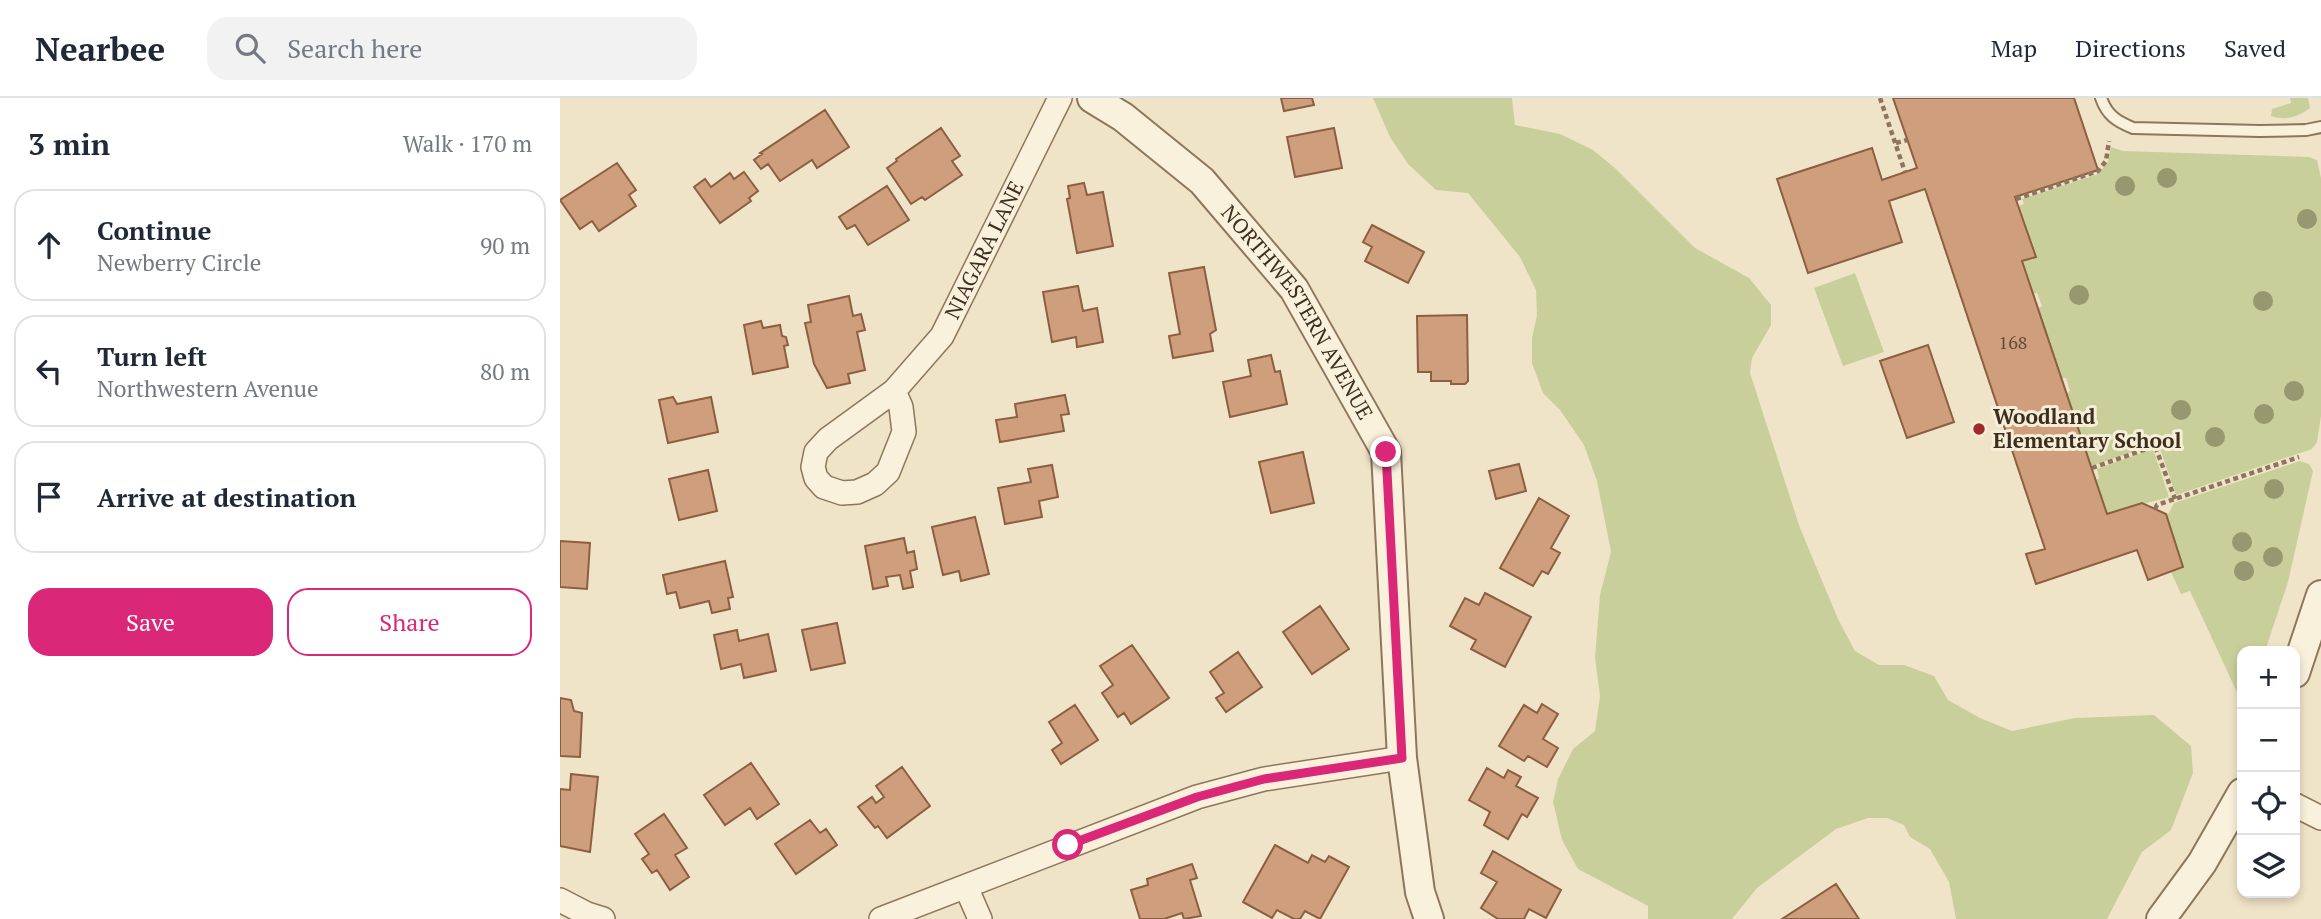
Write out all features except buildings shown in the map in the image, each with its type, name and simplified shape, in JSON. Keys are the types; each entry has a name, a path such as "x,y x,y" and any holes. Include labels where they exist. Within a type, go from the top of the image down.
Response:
{"street":[{"name":"NIAGARA LANE","path":"894,391 901,407 904,432 888,472 875,484 857,492 842,493 824,488 816,478 813,467 816,452 828,439 894,391 942,336 1060,98"},
{"name":"NORTHWESTERN AVENUE","path":"1092,98 1123,117 1202,181 1294,289 1386,452 1402,758 1420,892 1429,919"},
{"path":"2300,658 2321,595"},
{"path":"881,919 1197,797 1264,779 1402,758"},
{"path":"2161,919 2202,863 2237,802"},
{"path":"2300,808 2321,818"},
{"path":"966,887 980,919"},
{"path":"560,900 603,919"}],"lane":[{"path":"2101,98 2105,109 2116,121 2133,128 2260,131 2321,127"}],"path":[{"path":"1881,98 1905,172"},
{"path":"1895,144 1907,140"},
{"path":"2016,199 2098,171 2106,161 2109,141"},
{"path":"2092,468 2155,446 2175,499"},
{"path":"2155,509 2157,505 2300,457"}],"green space":[{"path":"1373,98 1512,98 1515,125 1560,134 1593,150 1615,168 1695,248 1749,278 1771,305 1771,325 1752,358 1750,373 1800,528 1838,619 1855,651 1879,665 1904,665 1934,676 1948,700 1980,718 2012,731 2075,718 2154,715 2191,746 2193,773 2171,830 2142,852 2107,919 1956,919 1949,882 1930,849 1910,837 1904,825 1887,818 1868,818 1836,829 1757,888 1732,919 1648,919 1648,906 1578,869 1562,840 1553,802 1558,779 1573,749 1595,731 1600,696 1595,658 1600,595 1611,552 1597,481 1584,445 1560,410 1543,393 1532,363 1532,338 1537,315 1536,290 1520,257 1468,193 1436,190 1408,164 1390,137"},
{"path":"2290,98 2308,98 2310,108 2292,117 2271,116 2272,109 2291,103"},
{"path":"2111,147 2123,151 2309,157 2317,160 2321,178 2321,416 2317,442 2312,449 2176,495 2158,443 2091,466 2067,393 2070,391 2066,378 2062,378 2038,308 2042,306 2037,293 2033,294 2022,261 2036,257 2018,206 2024,204 2022,199 2098,174 2108,162"},
{"path":"1855,273 1884,352 1843,366 1814,288"},
{"path":"2153,449 2169,497 2107,514 2096,480 2099,478 2097,469"},
{"path":"2300,461 2309,464 2313,471 2288,582 2267,646 2237,646 2237,692 2190,591 2181,594 2171,572 2183,567 2166,514 2174,503"}],"place":[{"name":"Woodland Elementary School","path":"1979,429"}],"route":[{"path":"1068,845 1197,797 1264,779 1402,758 1386,452"}]}
